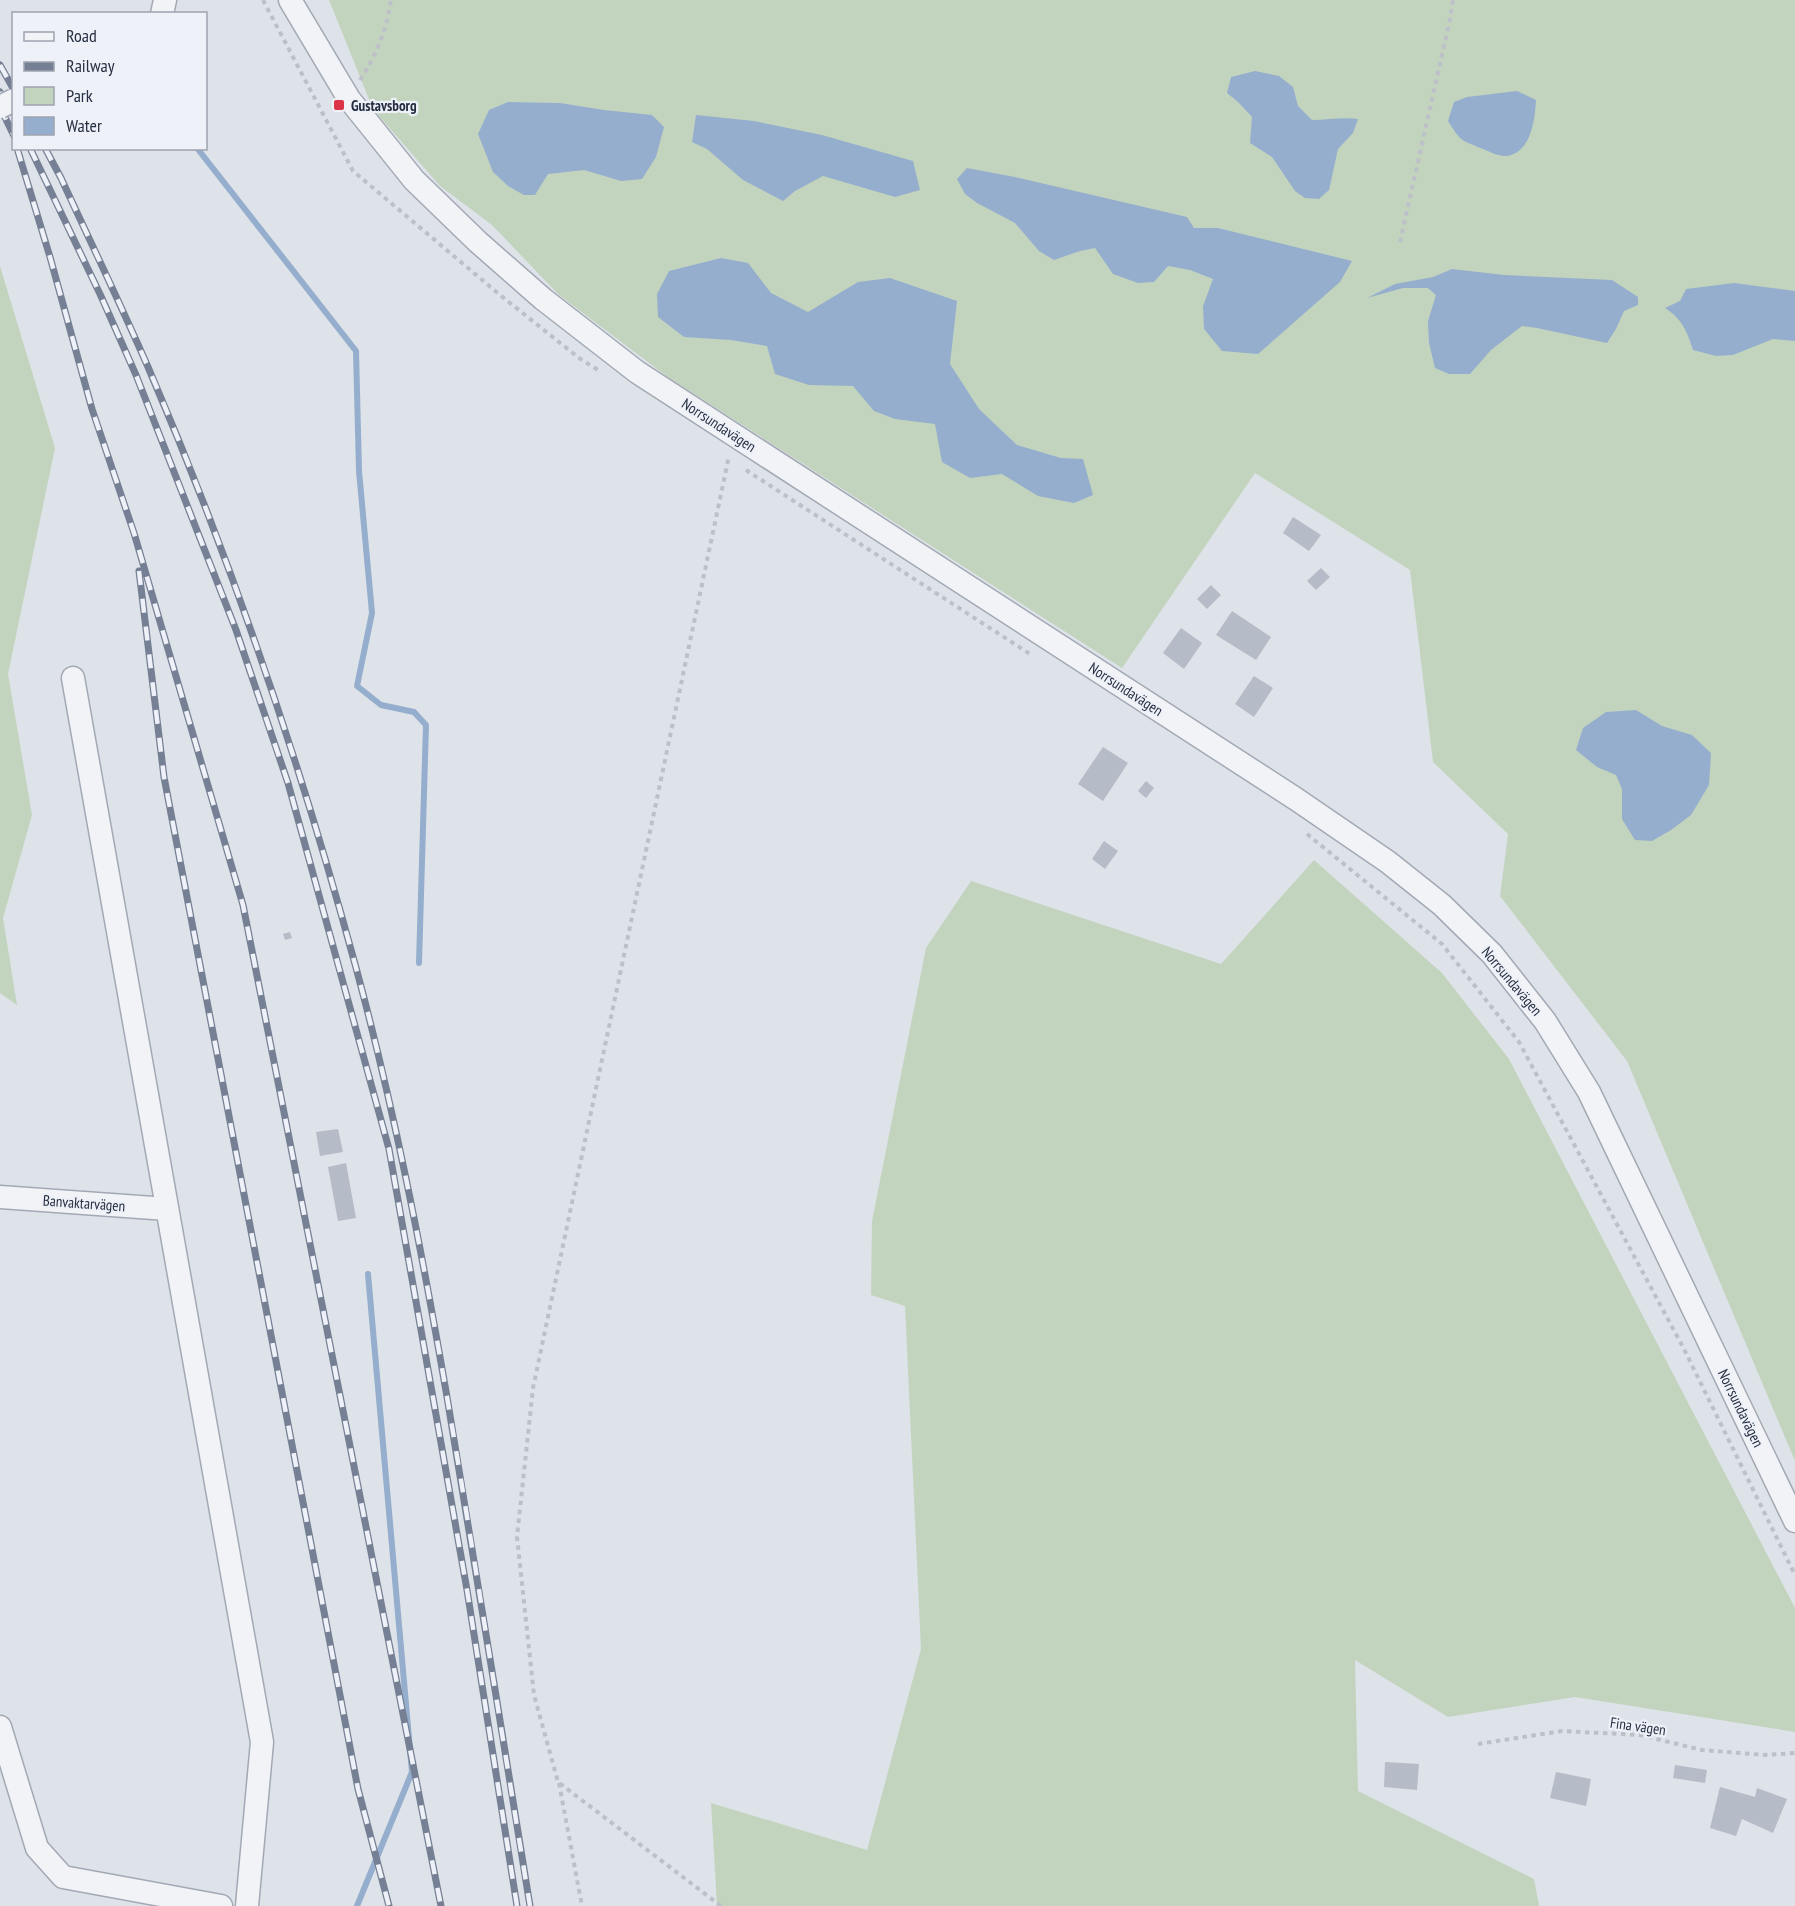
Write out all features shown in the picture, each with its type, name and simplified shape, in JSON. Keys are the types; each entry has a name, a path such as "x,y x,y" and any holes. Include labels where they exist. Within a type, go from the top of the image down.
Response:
{"street":[{"name":"Norrsundavägen","path":"290,0 349,99 414,180 478,242 543,299 638,372 1296,799 1379,856 1442,905 1492,954 1545,1020 1589,1092 1795,1521"},
{"path":"73,678 262,1742 246,1906"},
{"name":"Banvaktarvägen","path":"0,1197 167,1209"},
{"path":"0,1727 37,1848 63,1877 221,1906"}],"path":[{"path":"263,0 353,171 500,295 579,358 599,371"},
{"path":"349,99 373,60 389,17 391,0"},
{"path":"1400,242 1453,0"},
{"path":"582,1906 558,1782 534,1695 517,1537 533,1388 728,458 737,437"},
{"path":"728,458 1039,659"},
{"path":"1300,828 1442,944 1519,1042 1684,1349 1795,1575"},
{"name":"Fina vägen","path":"1478,1744 1562,1731 1640,1735 1702,1750 1766,1755 1795,1753"},
{"path":"558,1782 721,1906"}],"green space":[{"path":"329,0 1795,0 1795,1461 1627,1061 1500,896 1508,834 1433,762 1410,570 1255,473 1122,668 669,378 559,295 492,225 440,186 373,109"},
{"path":"0,266 55,448 8,674 32,815 3,918 17,1005 0,993"},
{"path":"1314,860 1442,973 1509,1059 1795,1608 1795,1732 1575,1697 1448,1717 1355,1660 1358,1791 1534,1879 1539,1906 717,1906 711,1803 867,1850 921,1649 905,1306 871,1295 872,1221 926,948 971,881 1221,964"}],"water":[{"path":"1255,71 1279,76 1293,87 1298,106 1312,120 1358,119 1353,133 1338,149 1329,190 1319,199 1305,198 1295,191 1272,157 1250,143 1252,117 1227,93 1231,77"},
{"path":"1517,91 1536,100 1530,135 1521,149 1514,154 1505,156 1491,153 1466,142 1459,137 1448,121 1454,102 1467,97"},
{"path":"508,102 560,103 652,115 664,127 656,157 642,179 621,181 584,170 548,174 535,195 524,195 508,186 493,172 478,134 489,110"},
{"path":"696,115 754,121 822,135 913,161 920,190 895,197 823,176 795,191 783,201 743,180 707,149 692,142"},
{"path":"967,168 1187,217 1194,228 1218,228 1352,261 1340,282 1258,354 1222,351 1204,329 1203,306 1213,279 1190,270 1168,266 1154,282 1138,283 1113,274 1095,248 1054,260 1039,251 1015,223 965,194 957,179"},
{"path":"721,258 748,263 771,293 808,312 858,282 890,278 957,301 950,364 979,409 1017,445 1061,458 1083,459 1093,495 1074,503 1038,496 1002,474 970,478 942,462 935,424 895,419 874,411 853,386 809,385 775,374 767,346 731,340 684,337 658,317 657,294 669,271"},
{"path":"1452,269 1504,275 1612,280 1638,297 1638,305 1624,311 1607,343 1522,326 1491,350 1470,374 1449,374 1435,368 1429,343 1428,321 1436,295 1428,288 1403,288 1367,298 1395,284 1433,277"},
{"path":"1734,283 1795,291 1795,341 1773,339 1733,355 1716,356 1693,350 1683,326 1665,308 1680,301 1686,289"},
{"path":"1636,710 1662,726 1692,735 1711,753 1709,785 1691,815 1652,841 1635,840 1622,819 1622,789 1616,775 1597,767 1576,750 1583,728 1606,712"}],"building":[{"path":"1293,517 1321,535 1309,551 1283,533"},
{"path":"1321,568 1330,577 1316,590 1307,581"},
{"path":"1211,585 1221,595 1207,609 1197,599"},
{"path":"1232,611 1271,637 1256,660 1216,635"},
{"path":"1181,628 1202,643 1184,669 1163,653"},
{"path":"1254,676 1273,688 1254,717 1235,704"},
{"path":"1103,747 1128,763 1103,801 1078,784"},
{"path":"1146,781 1154,788 1146,798 1138,791"},
{"path":"1104,841 1118,851 1105,869 1092,859"},
{"path":"290,932 292,938 285,940 283,934"},
{"path":"338,1129 343,1152 320,1156 316,1132"},
{"path":"346,1163 356,1218 338,1221 328,1167"},
{"path":"1385,1762 1419,1764 1417,1790 1384,1787"},
{"path":"1675,1765 1707,1770 1705,1783 1673,1778"},
{"path":"1556,1772 1591,1779 1586,1806 1550,1798"},
{"path":"1720,1787 1755,1797 1757,1788 1787,1799 1773,1833 1742,1819 1736,1836 1710,1828"}],"waterway":[{"path":"199,150 356,351 359,471 372,613 357,686 381,705 414,712 426,725 419,963"},
{"path":"357,1906 412,1772 368,1274"}],"railway":[{"path":"0,65 12,86"},
{"path":"0,92 11,112"},
{"path":"0,107 12,132"},
{"path":"18,150 92,409 134,533 243,905 441,1906"},
{"path":"31,150 136,375 236,630 288,783 389,1149 467,1590 517,1906"},
{"path":"46,150 137,343 208,513 287,737 355,964 395,1126 428,1288 530,1906"},
{"path":"139,571 164,777 358,1789 389,1906"}],"place":[{"name":"Gustavsborg","path":"339,105"}]}
